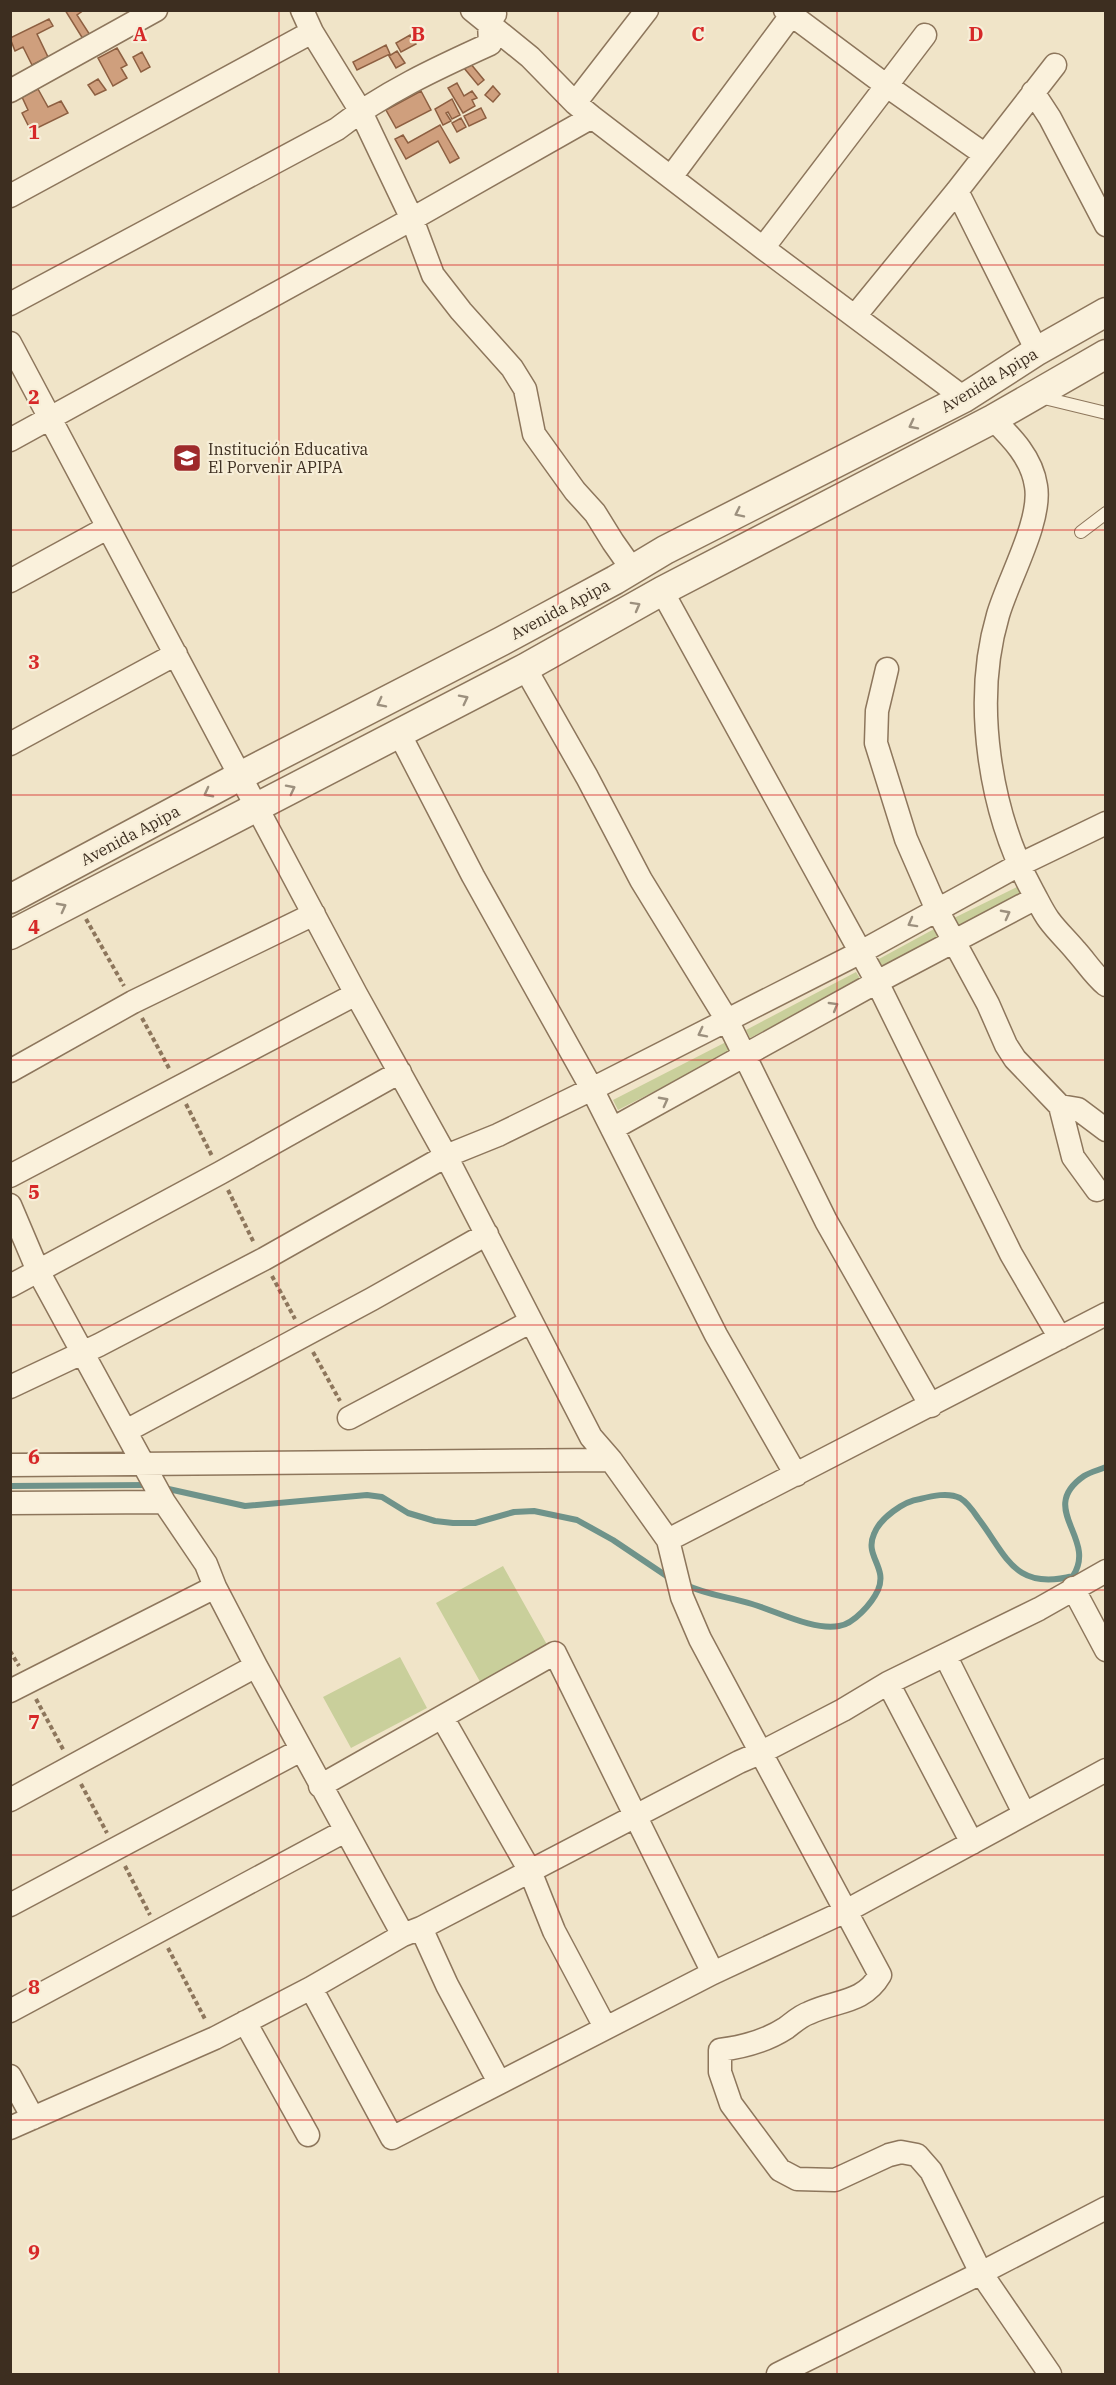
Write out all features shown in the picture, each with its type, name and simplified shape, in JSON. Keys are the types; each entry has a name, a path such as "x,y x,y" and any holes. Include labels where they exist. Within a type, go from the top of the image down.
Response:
{"street":[{"path":"10,91 156,10"},
{"path":"302,10 312,32 360,111 412,219 433,275 512,368 525,389 534,434 575,492 595,513 632,569"},
{"path":"10,440 412,219 583,110 647,10"},
{"path":"671,177 791,12 887,86 984,154"},
{"path":"486,14 583,110 964,398"},
{"path":"10,304 337,129 360,111 461,56 490,44 486,14"},
{"path":"10,196 312,32"},
{"path":"763,248 925,35"},
{"path":"855,316 957,191 1055,65"},
{"path":"1033,92 1050,118 1106,225"},
{"path":"957,191 1038,351"},
{"name":"Avenida Apipa","path":"10,899 240,776 492,646 664,550 964,398 1038,351 1106,312"},
{"path":"10,344 356,994 446,1156 591,1437 611,1460 668,1540 681,1597 700,1640 880,1976 873,1987 862,1995 808,2013 769,2037 743,2047 720,2050 720,2072 731,2104 780,2170 797,2179 835,2180 889,2155 901,2152 917,2155 931,2171 981,2273 1050,2374"},
{"name":"Avenida Apipa","path":"10,935 525,668 662,591 993,419 1106,354"},
{"path":"993,419 1015,441 1029,464 1037,488 1034,519 997,616 988,660 987,713 991,765 999,809 1019,865 1048,919 1106,985"},
{"path":"10,581 107,528"},
{"path":"662,591 861,952 1011,1254 1060,1338"},
{"path":"10,744 176,654"},
{"path":"525,668 587,777 641,880 727,1020 826,1221 931,1406"},
{"path":"887,669 877,711 876,742 906,839 937,910 988,1004 1006,1045 1015,1059 1060,1106 1073,1157 1097,1190"},
{"path":"399,733 473,876 592,1089 716,1335 796,1475"},
{"path":"10,1387 99,1345 264,1259 446,1156 498,1135 592,1089 861,952 1019,865 1106,823"},
{"path":"612,1129 876,982 1036,898"},
{"path":"10,1071 133,1002 314,914"},
{"path":"10,1176 356,994"},
{"path":"10,1286 220,1173 400,1072"},
{"path":"1060,1106 1078,1109 1106,1130"},
{"path":"10,1205 38,1271 164,1502 206,1564 215,1587 256,1666 345,1831 447,1985 499,2082"},
{"path":"126,1431 372,1299 487,1234"},
{"path":"668,1540 1106,1314"},
{"path":"349,1418 530,1322"},
{"path":"10,1465 611,1460"},
{"path":"10,1503 164,1502"},
{"path":"10,2128 215,2038 311,1988 412,1931 843,1710 888,1683 1039,1609 1106,1571"},
{"path":"10,1691 215,1587"},
{"path":"1073,1588 1106,1650"},
{"path":"321,1786 555,1653 713,1973"},
{"path":"945,1654 1024,1813"},
{"path":"10,1800 256,1666"},
{"path":"888,1683 972,1843"},
{"path":"442,1717 530,1871 554,1931 605,2027"},
{"path":"10,1905 301,1750"},
{"path":"311,1988 392,2138 713,1973 846,1911 1106,1770"},
{"path":"10,2011 345,1831"},
{"path":"245,2022 308,2134"},
{"path":"10,2076 33,2118"},
{"path":"778,2374 1106,2208"}],"lane":[{"path":"1033,395 1106,413"},
{"path":"1081,532 1106,513"}],"green space":[{"path":"1019,886 1023,895 958,926 954,918"},
{"path":"936,928 940,936 881,967 877,960"},
{"path":"856,972 861,980 750,1038 746,1030"},
{"path":"726,1042 731,1052 618,1110 613,1100"},
{"path":"503,1566 550,1650 483,1687 436,1603"},
{"path":"400,1657 427,1708 351,1748 323,1697"}],"building":[{"path":"65,10 84,10 77,15 90,35 83,39"},
{"path":"49,19 53,26 37,34 48,57 32,65 23,47 15,51 10,38"},
{"path":"410,35 416,44 401,52 396,43"},
{"path":"386,45 390,54 357,70 353,62"},
{"path":"117,48 127,65 121,68 127,78 113,86 98,58"},
{"path":"397,51 405,63 396,68 389,56"},
{"path":"142,52 150,67 141,72 133,57"},
{"path":"470,63 484,80 478,85 464,68"},
{"path":"98,79 106,90 95,95 88,85"},
{"path":"457,83 464,96 472,91 477,98 472,100 475,106 463,113 448,88"},
{"path":"493,86 500,94 493,102 485,95"},
{"path":"38,89 48,107 61,101 68,113 31,131 22,113 28,110 22,97"},
{"path":"421,91 431,110 396,128 386,110"},
{"path":"452,99 460,115 452,119 448,112 446,113 451,121 443,125 435,109"},
{"path":"481,108 486,118 469,126 464,116"},
{"path":"461,118 466,127 457,132 452,123"},
{"path":"440,125 459,158 450,163 438,141 406,159 395,139 403,135 408,143"}],"waterway":[{"path":"686,1585 818,1626 829,1627 845,1624 862,1612 878,1590 880,1575 872,1542 881,1522 893,1511 914,1500 945,1495 955,1496 965,1502 1005,1557 1025,1574 1037,1579 1073,1576 1079,1562 1079,1549 1066,1512 1066,1500 1071,1488 1084,1476 1106,1467"},
{"path":"10,1486 148,1485"},
{"path":"164,1488 245,1506 367,1495 382,1497 408,1513 435,1521 453,1523 475,1523 514,1512 534,1511 577,1520 613,1540 671,1579"}],"place":[{"name":"Institución Educativa El Porvenir APIPA","path":"187,458"}]}
